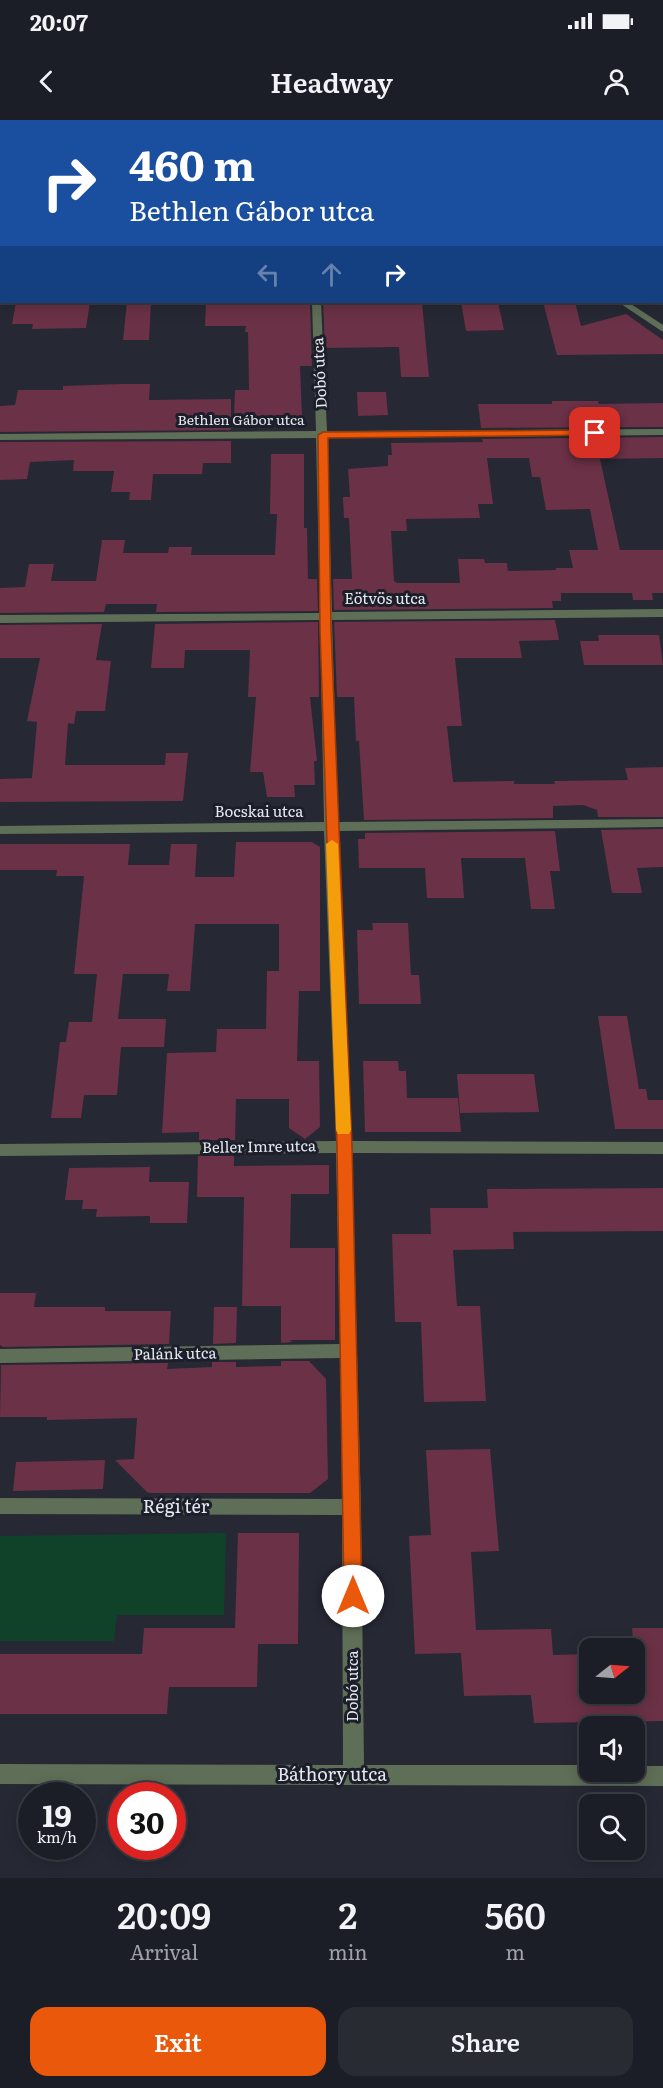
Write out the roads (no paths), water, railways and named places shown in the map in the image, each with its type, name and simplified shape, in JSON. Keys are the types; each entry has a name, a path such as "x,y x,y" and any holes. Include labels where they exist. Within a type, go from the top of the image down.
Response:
{"street":[{"name":"Dobó utca","path":"316,303 323,435 332,828 344,1146 352,1507 354,1775"},
{"path":"624,303 663,329"},
{"name":"Bethlen Gábor utca","path":"0,437 663,432"},
{"name":"Eötvös utca","path":"0,619 663,613"},
{"name":"Bocskai utca","path":"0,830 663,823"},
{"name":"Beller Imre utca","path":"0,1150 344,1146 663,1148"},
{"name":"Palánk utca","path":"0,1356 349,1351"},
{"name":"Régi tér","path":"0,1506 352,1507"},
{"name":"Báthory utca","path":"0,1774 663,1776"}]}
